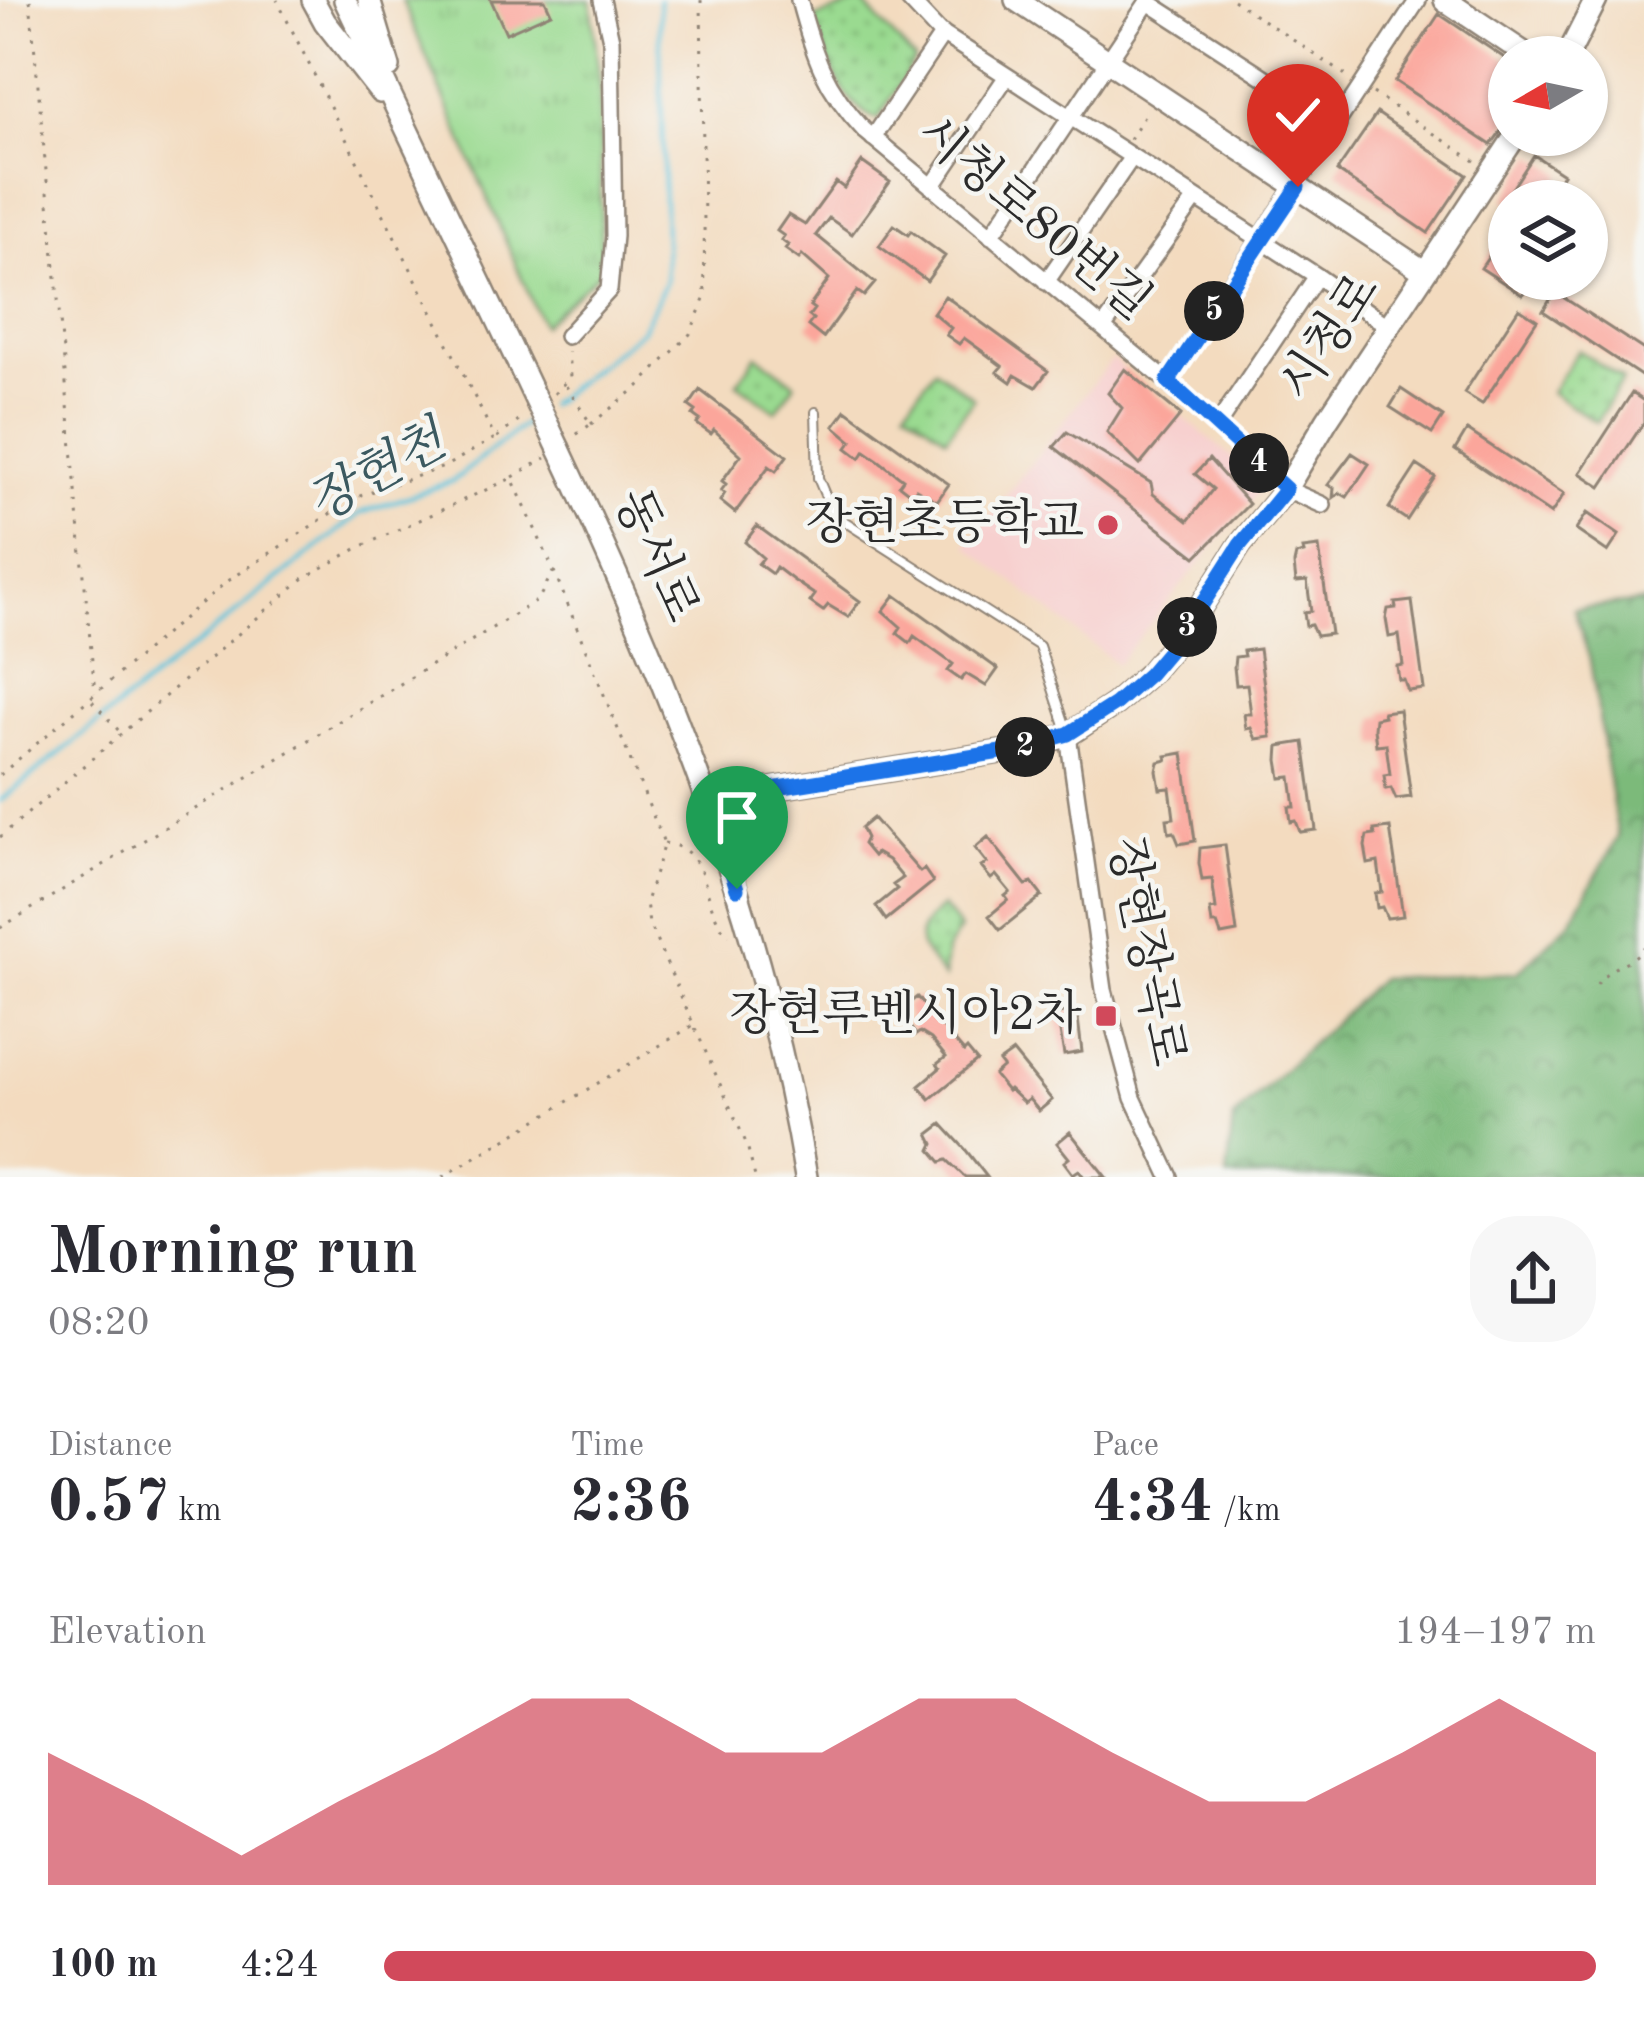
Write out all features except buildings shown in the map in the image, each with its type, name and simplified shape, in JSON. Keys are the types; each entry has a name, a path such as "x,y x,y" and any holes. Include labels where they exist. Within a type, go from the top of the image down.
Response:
{"street":[{"path":"314,0 325,22 406,125"},
{"name":"동서로","path":"345,0 635,610 709,799 764,979 806,1177"},
{"path":"369,0 406,125"},
{"path":"567,336 609,290 614,236 611,40 602,0"},
{"name":"시청로80번길","path":"800,0 825,80 836,99 873,138 1168,381 1286,489 1323,505"},
{"path":"909,0 943,34 1389,327"},
{"path":"1016,0 1426,272"},
{"path":"1168,381 1418,0"},
{"path":"1445,0 1498,36"},
{"path":"1578,36 1596,0"},
{"path":"991,236 1148,1 1338,124"},
{"path":"873,138 943,34"},
{"path":"932,187 1007,76"},
{"path":"1046,282 1128,154"},
{"name":"시청로","path":"709,799 1013,750 1068,734 1115,704 1149,674 1186,630 1240,545 1286,489 1502,156"},
{"path":"1103,328 1196,198"},
{"path":"1218,424 1317,276"},
{"name":"장현장곡로","path":"1068,734 1104,990 1133,1098 1170,1177"}],"lane":[{"path":"815,412 818,478 833,514 1039,646 1068,734"}],"path":[{"path":"30,0 93,697 121,733"},
{"path":"0,775 225,583 354,498 444,466 495,438 278,0"},
{"path":"591,424 639,386 690,334 705,296 701,0"},
{"path":"1128,154 1158,94"},
{"path":"566,386 587,418"},
{"path":"0,837 304,578 360,547 512,478 664,843 646,902 649,924 747,1145 755,1177"},
{"path":"0,928 538,600 554,571"},
{"path":"664,843 681,846 694,856 718,925 729,936"},
{"path":"1597,985 1608,970 1644,947"},
{"path":"443,1177 694,1025"}],"shaded area":[{"name":"장현초등학교","path":"1112,359 1265,484 1117,664 967,546"}],"green space":[{"path":"402,0 591,0 600,85 601,271 542,325"},
{"path":"862,2 915,60 878,119 865,113 844,91 814,19"},
{"path":"1578,350 1623,380 1596,422 1551,392"},
{"path":"757,355 795,383 776,411 737,383"},
{"path":"935,369 974,398 946,437 906,408"},
{"path":"1644,602 1644,1177 1227,1177 1233,1119 1380,978 1517,973 1571,921 1618,837 1590,660 1574,609"},
{"path":"942,907 960,929 946,951 944,978 920,942 923,926"}],"waterway":[{"name":"장현천","path":"548,405 642,330 666,281 659,0"},
{"name":"장현천","path":"0,801 361,513 453,481 534,416"}],"place":[{"name":"장현초등학교","path":"1108,525"},
{"name":"장현루벤시아2차","path":"1106,1016"}],"route":[{"path":"737,889 709,799 1013,750 1068,734 1115,704 1149,674 1186,630 1240,545 1286,489 1168,381 1298,187"}]}
